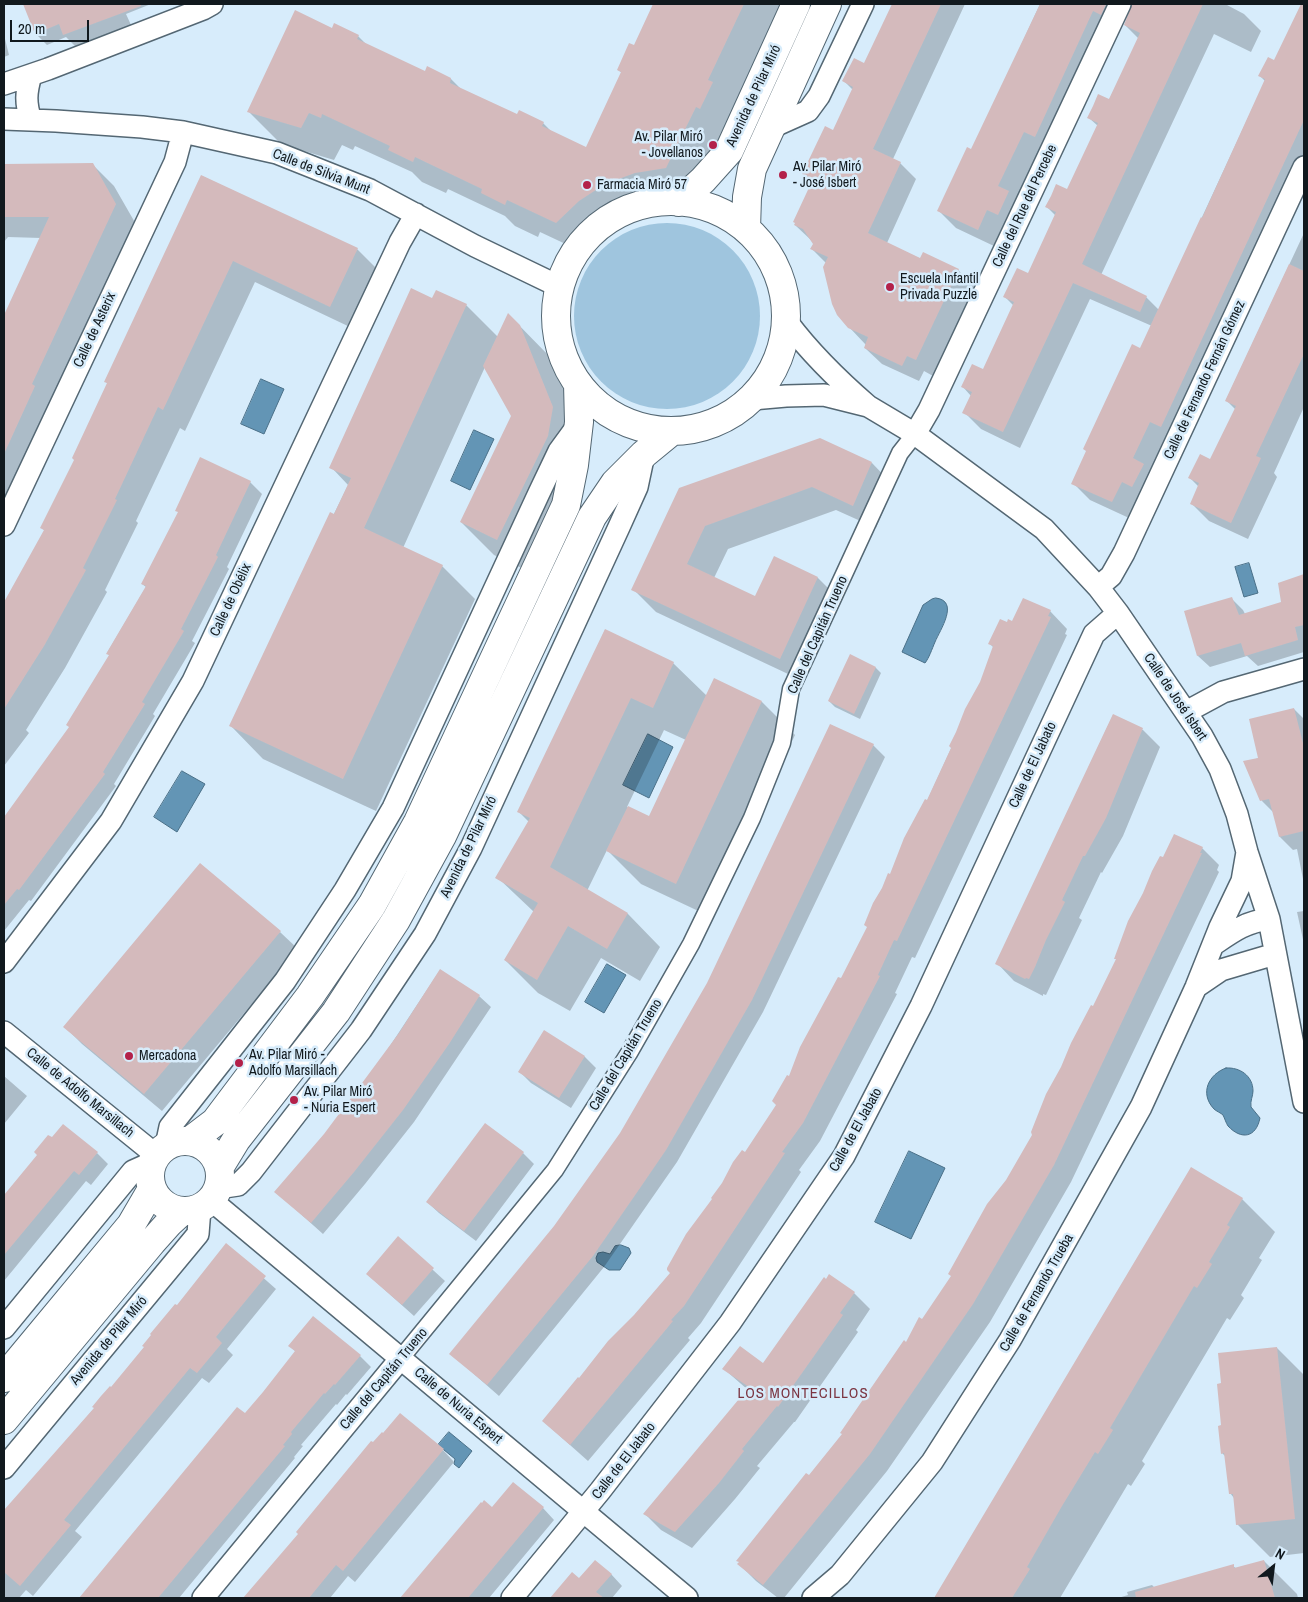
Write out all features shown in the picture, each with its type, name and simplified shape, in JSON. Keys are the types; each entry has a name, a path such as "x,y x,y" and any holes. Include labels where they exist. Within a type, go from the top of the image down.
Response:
{"street":[{"path":"4,84 212,4"},
{"name":"Avenida de Pilar Miró","path":"679,202 703,180 729,151 796,4"},
{"name":"Avenida de Pilar Miró","path":"746,229 747,197 752,169 828,4"},
{"name":"Avenida de Pilar Miró","path":"770,128 808,111 819,96 863,4"},
{"name":"Calle del Rue del Percebe","path":"915,434 929,410 1120,4"},
{"path":"31,75 26,91 26,106 31,120"},
{"name":"Calle de Silvia Munt","path":"4,119 142,127 183,132 278,153 370,190 475,246 558,286"},
{"name":"Calle de Asterix","path":"4,525 175,162 183,132"},
{"name":"Calle de Fernando Fernán Gómez","path":"1098,587 1111,576 1124,553 1304,167"},
{"path":"653,202 679,202 702,206 726,215 746,229 767,252 779,278 786,303 788,323 782,350 775,368 752,398 736,413 708,424 672,431 642,427 618,418 600,406 578,384 566,366 558,345 553,314 558,286 567,262 591,230 615,214 653,202"},
{"name":"Calle de Obélix","path":"4,962 111,821 193,681 400,242 416,214"},
{"name":"Calle de José Isbert","path":"788,323 808,349 833,376 868,406 915,434 1044,529 1098,587 1186,712 1220,769 1237,814 1269,920 1304,1102"},
{"path":"4,1378 131,1225 163,1159 215,1122 310,996 372,905 418,822 566,505 574,466 579,422 578,384"},
{"name":"Calle de José Isbert","path":"752,398 824,395 868,406"},
{"name":"Avenida de Pilar Miró","path":"4,1468 198,1234 206,1195 236,1140 336,1012 396,920 442,836 592,517 615,482 644,454 672,431"},
{"name":"Calle del Capitán Trueno","path":"203,1598 555,1170 629,1053 691,944 752,818 782,743 791,689 900,453 915,434"},
{"name":"Calle de El Jabato","path":"512,1598 584,1512 730,1323 844,1156 920,1006 1094,634 1118,613"},
{"path":"1186,712 1224,692 1304,669"},
{"name":"Calle de Fernando Trueba","path":"813,1598 840,1575 932,1462 1010,1340 1141,1107 1242,881 1247,852"},
{"path":"1213,946 1244,925 1256,921 1269,920"},
{"path":"1196,987 1221,970 1275,954"},
{"name":"Calle de Adolfo Marsillach","path":"4,1032 163,1159"},
{"path":"4,1328 133,1171 163,1159 203,1146 213,1155 206,1195 170,1208 159,1200 163,1159"},
{"name":"Avenida de Pilar Miró","path":"4,1420 169,1223 206,1195"},
{"name":"Calle de Nuria Espert","path":"206,1195 687,1597"},
{"name":"Calle de Fernando Trueba","path":"828,1598 840,1575"}],"shaded area":[{"path":"658,223 676,223 703,230 733,250 753,280 760,307 760,325 753,352 733,382 703,402 676,409 658,409 640,405 623,398 608,388 595,375 585,360 578,343 574,325 574,307 578,289 585,272 595,257 608,244 623,234 640,227"},
{"path":"261,379 284,389 264,434 241,424"},
{"path":"474,430 494,439 470,490 451,481"},
{"path":"1249,563 1258,593 1244,597 1235,567"},
{"path":"936,598 943,600 947,604 948,610 944,624 925,663 902,652 923,605"},
{"path":"648,734 673,747 649,798 623,785"},
{"path":"182,771 205,784 177,832 154,817"},
{"path":"607,964 626,975 604,1013 585,1002"},
{"path":"1226,1068 1241,1071 1251,1081 1253,1091 1251,1107 1260,1118 1255,1130 1247,1135 1238,1133 1228,1126 1223,1115 1214,1109 1207,1097 1208,1085 1211,1079"},
{"path":"909,1151 945,1168 911,1239 875,1222"},
{"path":"621,1245 629,1248 631,1253 620,1270 609,1270 597,1262 598,1253 610,1254 615,1246"},
{"path":"449,1432 472,1451 459,1468 454,1464 455,1459 438,1445"}],"building":[{"path":"23,4 141,4 141,6 63,35 59,24 35,34"},
{"path":"653,4 744,4 708,80 713,82 700,109 696,107 666,168 635,173 605,184 579,201 556,223 507,200 505,205 481,193 482,189 415,157 413,162 388,150 390,146 322,114 321,118 309,113 301,128 247,112 295,10 332,28 334,23 359,35 357,39 425,71 427,66 451,78 450,83 517,114 519,110 544,122 542,126 586,147 621,72 617,70 629,43 634,45"},
{"path":"892,4 941,4 873,149 901,162 868,233 920,258 923,252 959,269 916,360 907,356 902,366 864,348 868,337 848,328 837,315 832,304 823,267 828,257 810,249 813,244 803,229 794,225 795,223 793,222 813,179 802,174 825,126 833,130 853,87 842,81 854,58 864,63"},
{"path":"1040,4 1106,4 1101,15 1093,11 1035,137 1024,132 998,186 1009,191 998,215 987,210 978,230 937,211 967,147 971,149"},
{"path":"1132,4 1203,4 1082,264 1147,296 1140,312 1073,283 1003,432 962,413 972,392 961,387 972,364 983,369 1014,302 1003,297 1017,268 1028,273 1056,212 1045,207 1056,184 1067,189 1098,123 1087,118 1098,94 1109,99 1140,33 1124,25"},
{"path":"1301,4 1304,4 1304,120 1161,427 1150,422 1133,458 1144,464 1132,487 1122,482 1112,502 1071,484 1086,451 1083,449 1132,344 1140,348 1202,218 1265,79 1258,76 1268,57 1274,60"},
{"path":"93,163 116,204 32,384 35,386 4,454 4,315 49,217 4,217 4,164"},
{"path":"201,175 358,248 330,307 233,261 163,410 158,407 115,499 117,500 83,568 86,570 44,646 4,709 4,602 44,530 40,528 74,460 72,458 107,383 104,382"},
{"path":"1289,264 1304,271 1304,354 1256,456 1261,458 1231,523 1190,504 1199,483 1188,478 1200,454 1210,459 1236,406 1225,401"},
{"path":"411,288 432,298 436,290 467,304 364,528 443,565 343,779 229,726 330,512 334,514 351,478 329,468"},
{"path":"508,313 520,325 553,407 548,436 497,540 460,522 511,416 483,366"},
{"path":"820,438 872,462 853,506 812,487 705,526 687,564 755,596 774,556 818,577 780,659 631,590 679,488"},
{"path":"200,457 251,481 216,555 218,557 181,629 184,631 142,702 145,704 103,772 105,774 19,890 17,889 4,905 4,817 69,727 66,725 109,655 106,654 146,586 141,584 178,512 175,511"},
{"path":"1304,574 1304,625 1295,627 1298,640 1245,656 1241,643 1197,656 1184,611 1232,597 1239,615 1281,602 1278,583"},
{"path":"1023,598 1051,610 1048,616 1051,617 897,941 894,940 878,975 880,976 803,1123 782,1152 785,1153 684,1306 570,1445 542,1421 608,1341 634,1315 670,1273 667,1268 686,1234 712,1199 733,1162 742,1150 745,1152 776,1105 772,1101 787,1075 789,1076 800,1047 838,977 841,978 866,929 867,927 864,925 873,903 888,873 890,874 904,838 925,799 927,800 951,748 949,746 965,709 980,682 993,646 988,644 1000,619 1007,622 1008,619 1012,621"},
{"path":"605,629 674,662 653,708 631,698 550,867 628,913 607,949 568,926 537,980 504,960 538,903 495,878 530,818 517,812"},
{"path":"850,654 876,667 854,714 828,701"},
{"path":"714,678 762,701 676,884 606,851 628,806 649,816"},
{"path":"1294,708 1304,747 1304,831 1279,837 1269,799 1260,801 1243,761 1258,758 1249,719"},
{"path":"1113,714 1143,728 1106,818 1085,856 1083,856 1062,900 1065,902 1029,979 1025,979 995,964"},
{"path":"830,724 874,744 752,1000 666,1150 640,1188 593,1256 487,1385 449,1354 554,1226 620,1133 707,983"},
{"path":"1174,834 1203,847 1200,853 1202,853 1054,1165 973,1304 870,1454 763,1585 737,1564 739,1562 736,1561 806,1473 809,1475 842,1434 840,1433 904,1340 906,1342 919,1317 922,1319 951,1276 948,1274 987,1204 1006,1180 1032,1135 1031,1132 1046,1094 1116,959 1114,959 1128,921 1152,871 1160,856 1163,857"},
{"path":"200,863 281,931 144,1094 63,1027"},
{"path":"440,969 480,995 449,1044 403,1110 311,1223 274,1192 324,1134 365,1079 399,1033"},
{"path":"544,1030 585,1056 559,1098 518,1072"},
{"path":"485,1123 524,1152 464,1231 426,1202"},
{"path":"63,1124 98,1152 79,1175 74,1171 4,1255 4,1195 37,1155 34,1152 48,1135 52,1137"},
{"path":"1191,1167 1243,1198 1227,1225 1230,1227 1209,1262 1212,1264 1197,1288 1194,1286 1110,1428 1113,1430 1098,1454 1095,1452 1062,1506 1027,1567 1030,1569 1012,1598 934,1598"},
{"path":"398,1236 434,1268 402,1305 366,1274"},
{"path":"226,1243 266,1276 216,1337 222,1343 197,1373 190,1368 64,1520 71,1525 20,1586 4,1572 4,1510 94,1408 92,1407 144,1347 142,1346 150,1334 175,1304 177,1305"},
{"path":"829,1274 855,1292 840,1313 843,1315 778,1407 742,1449 744,1451 719,1483 675,1532 643,1514 749,1387 722,1369 740,1346 763,1363 824,1277 826,1279"},
{"path":"313,1316 361,1355 335,1385 324,1393 291,1432 292,1434 283,1445 285,1446 158,1598 79,1598 237,1407 245,1413 263,1392 295,1351 288,1346"},
{"path":"1277,1347 1295,1519 1236,1525 1233,1494 1229,1494 1224,1453 1221,1454 1218,1426 1221,1425 1217,1384 1221,1383 1218,1353"},
{"path":"400,1413 444,1449 343,1571 336,1565 309,1598 243,1598 298,1534 296,1532 371,1441 373,1442 383,1433"},
{"path":"513,1482 544,1507 468,1598 400,1598 481,1502 484,1500 492,1507"},
{"path":"595,1560 612,1574 596,1592 604,1598 550,1598 572,1572 579,1578"},
{"path":"1264,1560 1275,1598 1136,1598 1135,1592 1234,1564 1234,1568"}],"place":[{"name":"Av. Pilar Miró - Jovellanos","path":"713,145"},
{"name":"Av. Pilar Miró - José Isbert","path":"783,175"},
{"name":"Farmacia Miró 57","path":"587,185"},
{"name":"Escuela Infantil Privada Puzzle","path":"890,287"},
{"name":"Mercadona","path":"129,1056"},
{"name":"Av. Pilar Miró - Adolfo Marsillach","path":"239,1063"},
{"name":"Av. Pilar Miró - Nuria Espert","path":"294,1100"}],"district":[{"name":"LOS MONTECILLOS","path":"803,1394"}]}
